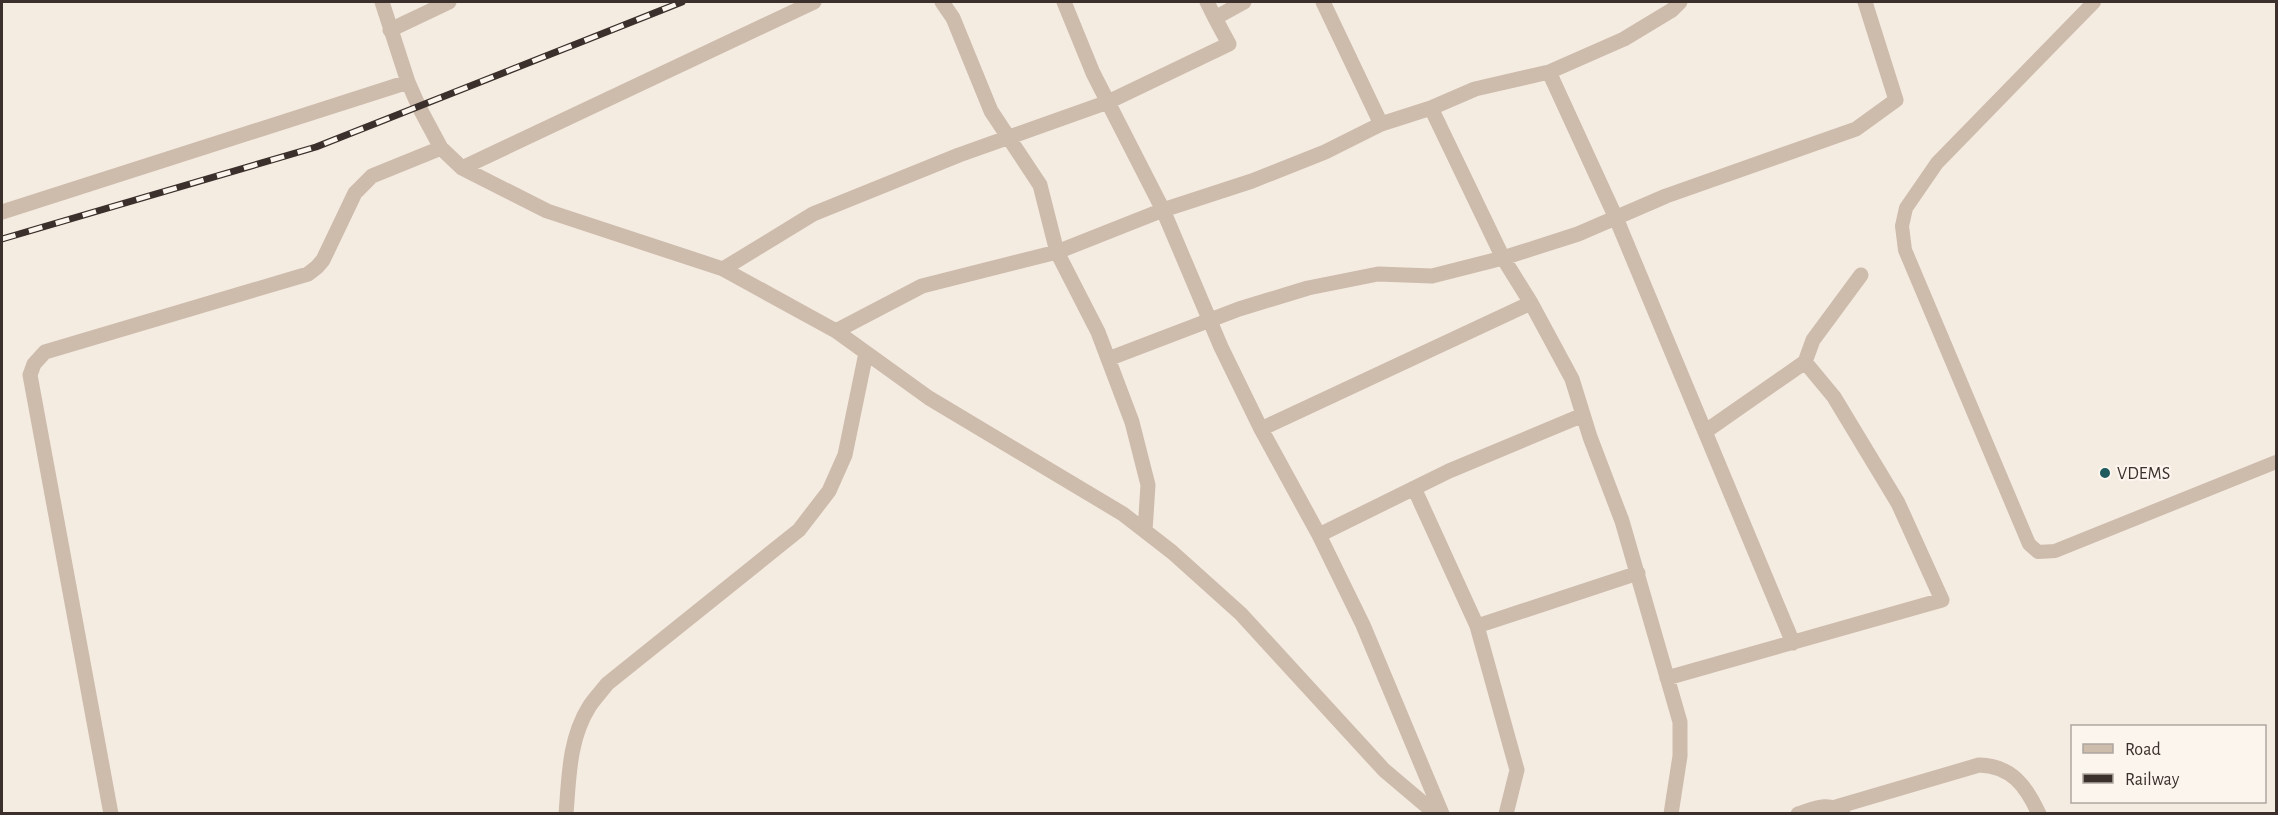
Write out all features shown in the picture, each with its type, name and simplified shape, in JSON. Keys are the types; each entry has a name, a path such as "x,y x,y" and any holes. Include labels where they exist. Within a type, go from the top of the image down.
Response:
{"street":[{"path":"382,2 408,82 441,148 462,168 548,211 723,269 836,332 929,398 1123,514 1172,552 1241,614 1384,770 1436,813"},
{"path":"390,30 449,2"},
{"path":"462,168 814,2"},
{"path":"942,2 953,18 991,111 1040,184 1057,252 1098,332 1132,422 1148,484 1145,531"},
{"path":"1064,2 1093,73 1163,210 1210,321 1261,429 1319,535 1363,625 1442,813"},
{"path":"723,269 813,214 959,155 1108,102 1229,44 1208,2"},
{"path":"1215,18 1244,2"},
{"path":"1323,2 1381,124"},
{"path":"836,332 922,286 1057,252 1163,210 1283,169 1325,152 1381,124 1431,108 1475,89 1549,72 1624,39 1672,10 1680,2"},
{"path":"1108,359 1239,309 1308,288 1378,274 1432,276 1503,258 1578,234 1666,196 1856,129 1896,100 1865,2"},
{"path":"1549,72 1616,218 1793,643"},
{"path":"2,212 408,82"},
{"path":"1431,108 1503,258 1531,303 1572,379 1622,521 1680,723 1680,756 1671,813"},
{"path":"111,813 30,375 34,364 45,352 308,274 323,260 355,193 372,176 441,148"},
{"path":"1706,431 1805,362 1813,340 1860,275"},
{"path":"1261,429 1531,303"},
{"path":"566,813 570,761 577,729 607,684 799,530 829,491 845,455 867,353"},
{"path":"1667,678 1942,600 1898,503 1834,397 1805,362"},
{"path":"1319,535 1449,471 1583,415"},
{"path":"1414,488 1477,627 1517,770 1506,813"},
{"path":"1477,627 1638,573"},
{"path":"1798,813 1823,806 1839,810 1979,765 1995,765 2011,774 2030,795 2039,813"}],"lane":[{"path":"2094,2 1937,163 1906,208 1902,226 1905,250 2029,544 2038,552 2055,551 2277,462"}],"railway":[{"path":"2,239 316,147 682,2"}],"place":[{"name":"VDEMS","path":"2105,473"}]}
